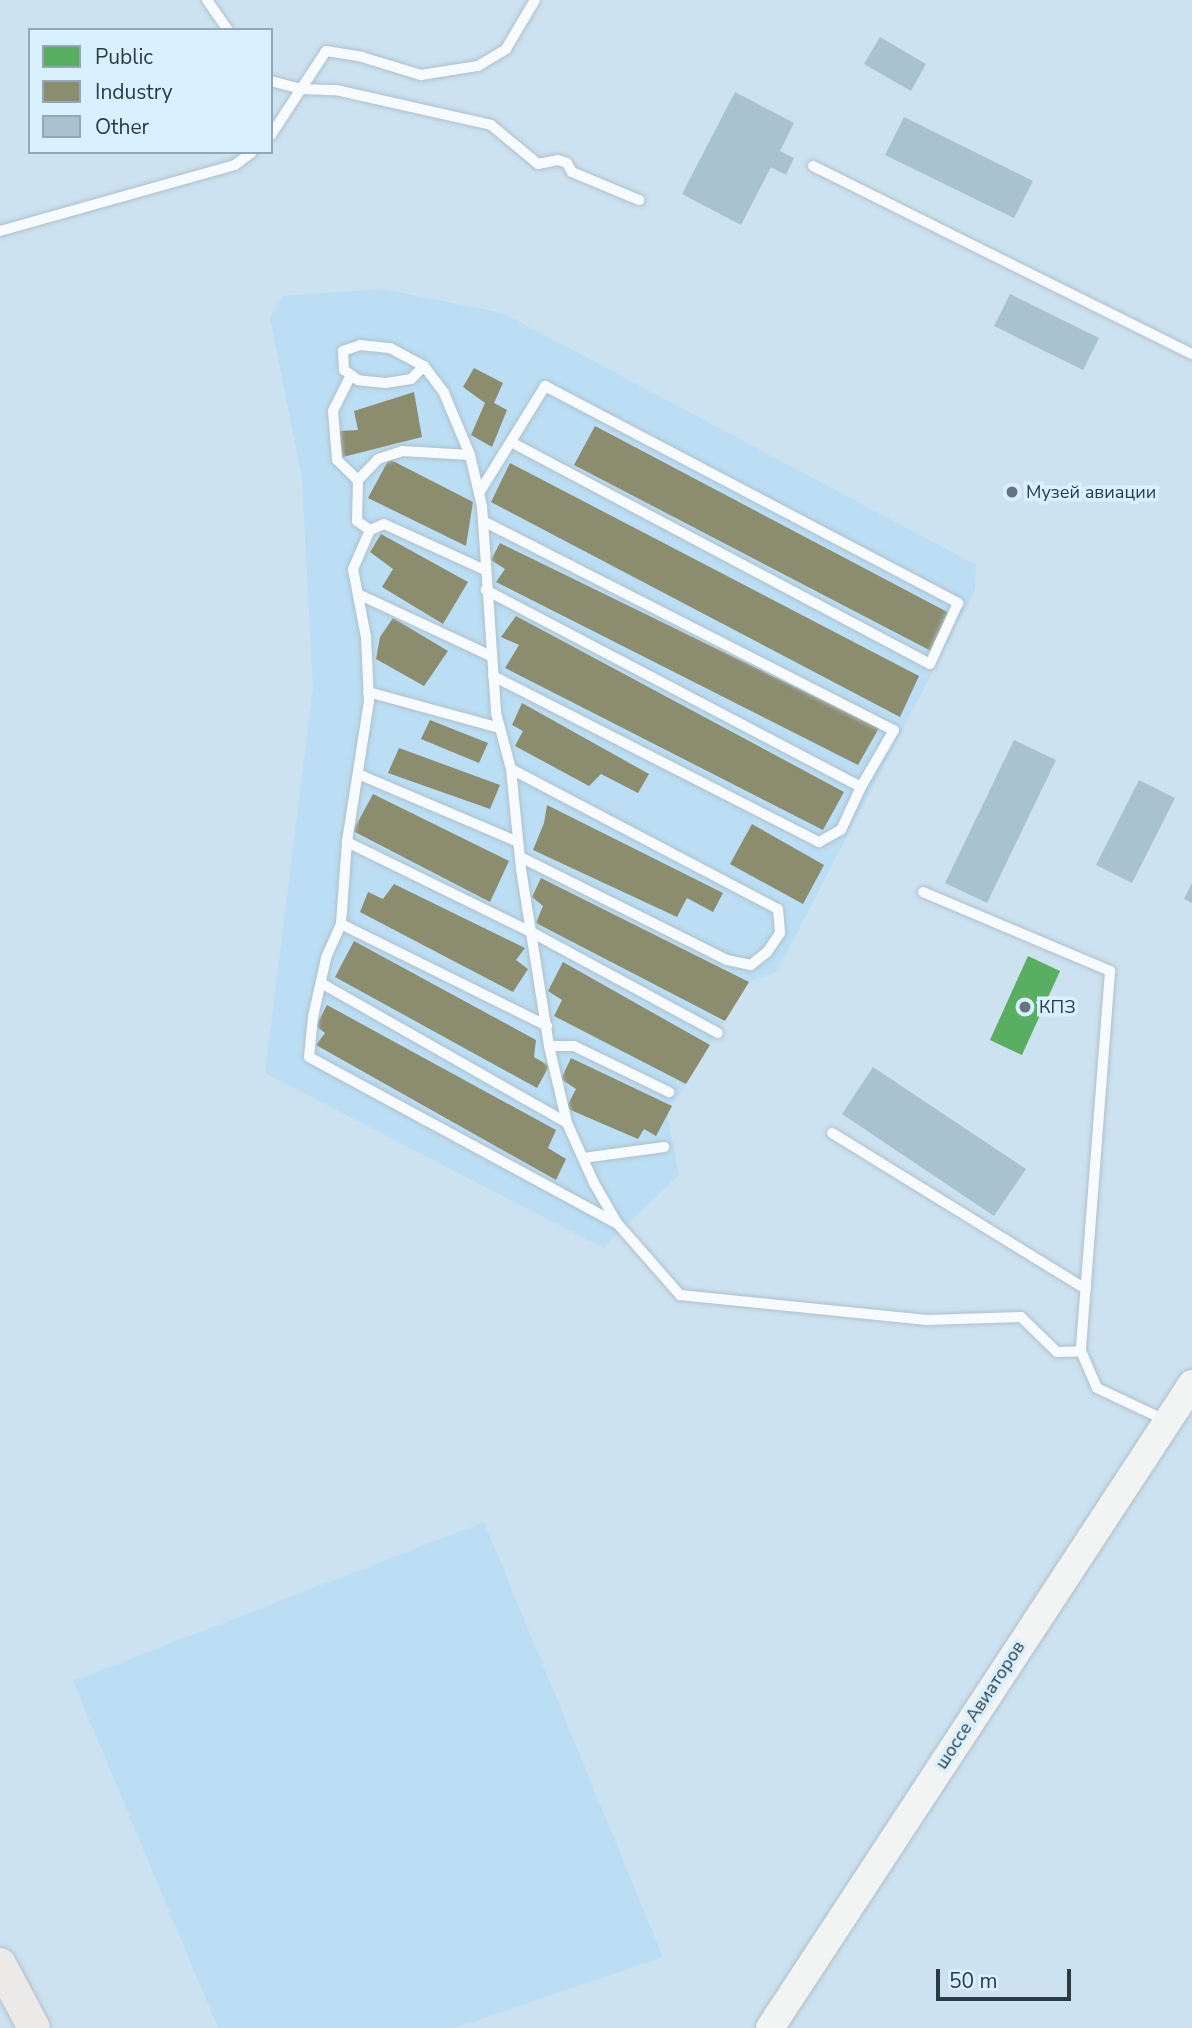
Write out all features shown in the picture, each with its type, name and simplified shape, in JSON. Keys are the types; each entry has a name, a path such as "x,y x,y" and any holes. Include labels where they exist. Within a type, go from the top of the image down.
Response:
{"main road":[{"path":"0,1964 34,2028"}],"street":[{"name":"шоссе Авиаторов","path":"770,2028 1192,1384"}],"lane":[{"path":"206,0 227,28"},
{"path":"273,132 326,51 362,57 421,75 478,66 506,49 534,0"},
{"path":"273,82 301,89 335,90 491,125 538,164 558,160 567,163 572,172 639,200"},
{"path":"0,231 236,165 250,154"},
{"path":"813,166 1192,354"},
{"path":"424,366 411,379 385,383 358,380 344,370 343,351 360,345 390,348 424,366 444,393 470,455 483,521 493,676 500,728 511,769 520,857 549,1046 567,1123 617,1223 680,1295 927,1321 1021,1317 1057,1352 1081,1351"},
{"path":"351,375 332,411 337,460 358,480"},
{"path":"479,493 545,386 958,603 930,663 511,442"},
{"path":"370,530 357,521 358,480 378,459 402,451 470,455"},
{"path":"483,521 894,730 861,787 841,830 819,842 493,676"},
{"path":"485,570 384,524 370,530 353,569 366,637 368,692 347,842 341,924 326,958 309,1058 617,1223"},
{"path":"486,590 861,787"},
{"path":"358,594 491,656"},
{"path":"368,692 500,728"},
{"path":"511,769 778,909 779,933 767,952 751,965 727,960 520,857"},
{"path":"358,774 518,842"},
{"path":"347,842 533,933 718,1033"},
{"path":"923,892 1110,971 1081,1351 1097,1388 1167,1421"},
{"path":"341,924 547,1026"},
{"path":"321,983 567,1123"},
{"path":"549,1046 574,1046 669,1092"},
{"path":"832,1133 1086,1289"},
{"path":"583,1158 664,1147"}],"shaded area":[{"path":"383,289 503,313 976,565 975,590 777,971 749,982 667,1114 679,1175 603,1248 265,1073 313,688 302,479 270,318 282,296"},
{"path":"484,1522 663,1957 455,2028 218,2028 73,1681"}],"building: Public":[{"path":"1028,956 1060,971 1022,1055 990,1040"}],"building: Industry":[{"path":"474,368 503,383 494,403 507,410 492,447 471,435 485,403 463,387"},
{"path":"414,392 422,437 343,457 338,431 358,430 354,411"},
{"path":"595,426 953,615 933,652 574,465"},
{"path":"389,459 473,502 466,546 368,498"},
{"path":"510,463 919,676 900,717 491,502"},
{"path":"381,534 468,582 443,624 382,587 393,569 370,552"},
{"path":"500,543 879,728 858,765 496,582 505,569 491,560"},
{"path":"516,616 844,792 823,830 505,668 519,645 501,637"},
{"path":"393,618 448,651 424,686 376,659 380,637"},
{"path":"522,703 649,774 638,793 601,774 589,786 515,746 523,731 512,725"},
{"path":"430,720 488,743 479,763 421,739"},
{"path":"399,748 500,785 490,809 388,773"},
{"path":"373,794 509,861 490,902 353,831"},
{"path":"547,805 723,893 713,912 687,898 677,917 533,850 544,823"},
{"path":"752,824 824,865 803,904 730,864"},
{"path":"541,878 749,982 725,1021 536,923 543,906 532,897"},
{"path":"394,884 525,948 516,960 528,969 513,992 360,912 368,892 383,899"},
{"path":"354,941 536,1040 534,1057 549,1066 537,1088 335,977"},
{"path":"563,962 710,1045 686,1084 554,1016 562,1000 548,991"},
{"path":"327,1005 556,1130 548,1148 566,1159 556,1180 316,1045 325,1033 316,1026"},
{"path":"571,1058 672,1106 656,1136 644,1129 638,1139 566,1108 576,1089 561,1079"}],"building: Other":[{"path":"880,37 926,64 911,91 864,64"},
{"path":"735,92 794,123 780,151 794,158 786,175 771,167 741,225 682,194"},
{"path":"904,117 1033,181 1014,218 885,155"},
{"path":"1010,294 1099,338 1083,370 994,326"},
{"path":"1014,740 1056,760 987,903 945,883"},
{"path":"1139,780 1175,798 1132,883 1096,865"},
{"path":"1192,883 1192,903 1184,899"},
{"path":"873,1067 1026,1169 994,1216 842,1114"}],"place":[{"name":"Музей авиации","path":"1012,492"},
{"name":"КПЗ","path":"1025,1007"}]}
